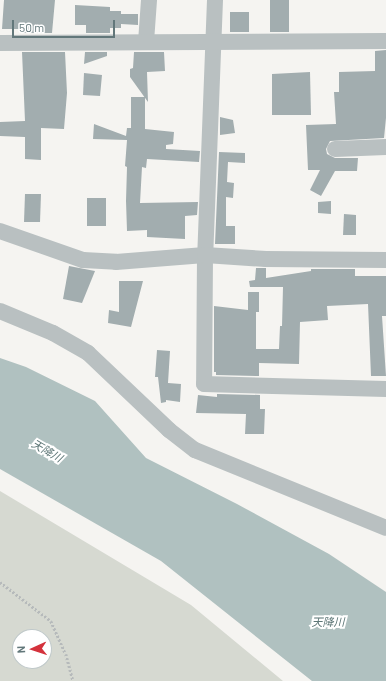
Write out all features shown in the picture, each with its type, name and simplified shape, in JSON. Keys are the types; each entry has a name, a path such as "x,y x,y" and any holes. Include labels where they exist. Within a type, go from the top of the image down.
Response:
{"street":[{"path":"146,42 149,0"},
{"path":"215,0 205,255 204,384 386,389"},
{"path":"0,43 386,41"},
{"path":"335,149 386,147"},
{"path":"0,231 83,260 116,262 205,255 266,260 386,260"},
{"path":"0,311 52,333 88,353 169,430 195,450 386,528"}],"path":[{"path":"0,582 51,621 66,654 73,681"}],"shaded area":[{"path":"0,491 191,605 283,681 0,681"}],"water":[{"name":"天降川","path":"0,358 26,367 95,401 146,458 237,504 329,554 386,592 386,681 312,681 161,561 0,469"}],"building":[{"path":"4,0 55,0 52,33 22,33 22,29 2,29"},
{"path":"270,0 289,0 289,32 270,32"},
{"path":"75,5 110,7 110,11 121,11 121,14 138,14 138,25 121,24 121,28 110,28 110,33 86,33 86,25 75,25"},
{"path":"230,12 249,12 249,32 230,32"},
{"path":"386,50 386,118 384,138 330,141 326,149 327,154 335,158 358,158 357,171 335,171 321,196 310,190 320,170 308,170 306,125 336,124 334,92 339,92 339,72 375,71 375,51"},
{"path":"22,52 65,52 67,93 64,129 41,128 41,160 25,159 25,137 0,136 0,122 25,121"},
{"path":"85,52 107,52 107,56 84,64"},
{"path":"134,52 164,52 165,71 147,72 148,102 130,77 130,69 133,68"},
{"path":"310,72 311,115 272,115 272,74"},
{"path":"84,73 102,75 100,96 83,95"},
{"path":"131,97 145,97 145,129 174,132 173,144 166,145 166,149 200,151 199,162 147,159 146,168 142,167 140,203 198,202 197,215 185,216 185,239 147,237 147,230 127,231 127,167 125,166 127,140 93,139 94,124 126,136 127,128 131,128"},
{"path":"220,117 233,120 235,133 220,135"},
{"path":"219,152 245,153 245,163 228,162 227,182 234,183 233,198 226,197 226,226 235,226 235,244 215,244"},
{"path":"25,194 41,194 40,222 24,222"},
{"path":"87,198 106,198 106,226 87,226"},
{"path":"331,201 331,214 318,213 318,202"},
{"path":"344,214 356,215 356,235 343,235"},
{"path":"69,266 95,271 82,303 63,299"},
{"path":"256,268 266,268 266,278 311,271 311,269 355,269 355,276 386,276 386,316 382,316 386,376 371,376 368,304 327,306 328,320 300,322 299,364 259,363 259,376 216,375 216,372 214,372 214,306 248,310 248,292 259,292 259,312 256,312 256,349 279,349 280,326 282,326 283,287 250,287 249,281 255,280"},
{"path":"119,281 143,281 131,327 108,323 109,310 119,312"},
{"path":"157,350 170,351 168,383 181,384 180,402 166,400 166,402 161,403 158,377 155,377"},
{"path":"217,394 260,395 260,409 265,409 264,434 245,434 246,414 196,413 198,395 217,397"}]}
